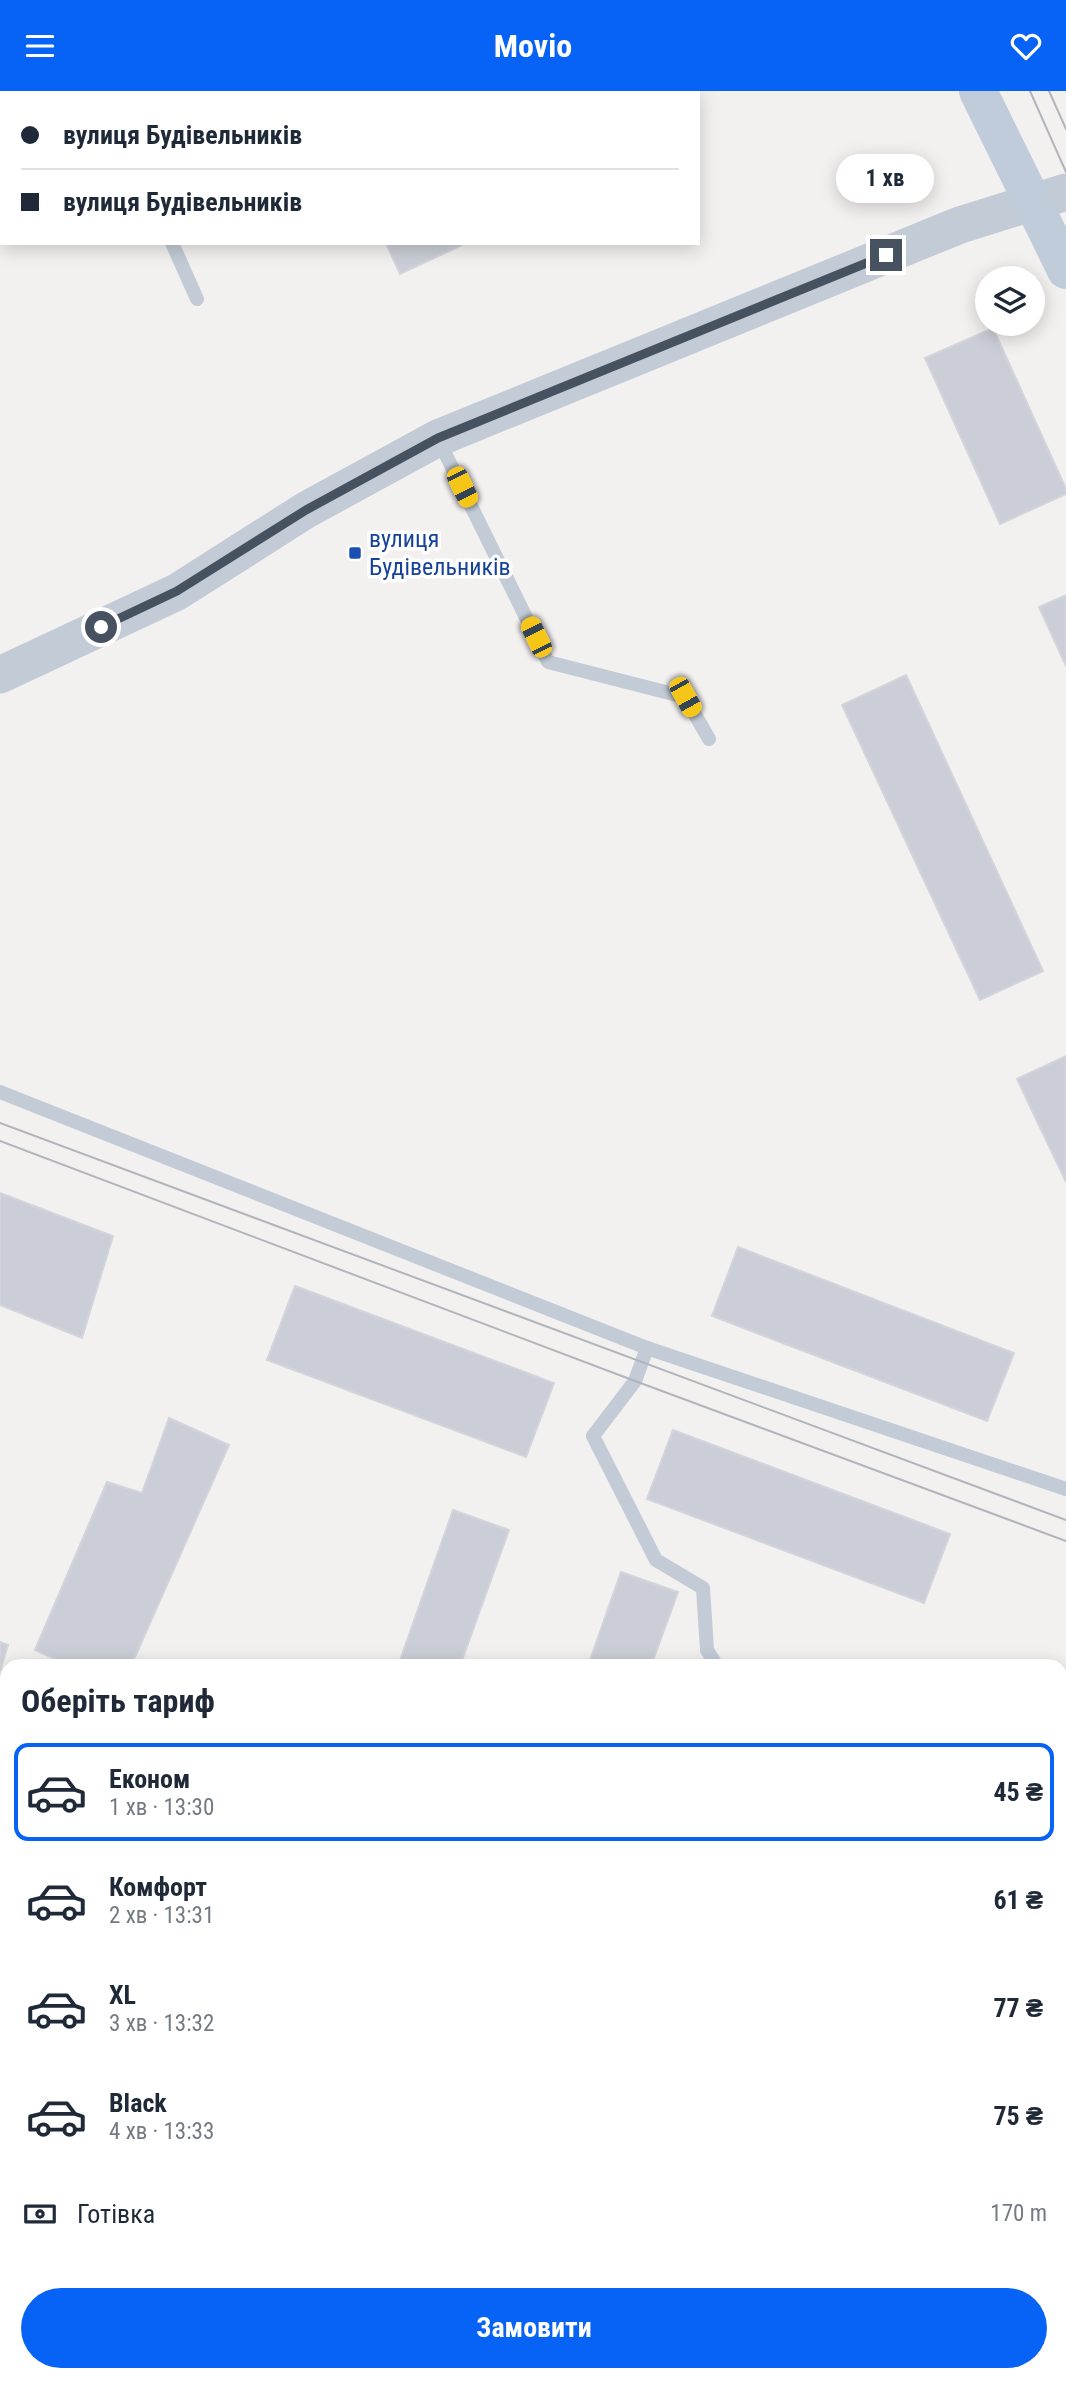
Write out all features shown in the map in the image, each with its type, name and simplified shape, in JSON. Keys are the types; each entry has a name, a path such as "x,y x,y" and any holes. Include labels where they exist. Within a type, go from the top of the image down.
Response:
{"main road":[{"path":"978,91 1050,197 1066,270"}],"street":[{"path":"0,675 177,591 306,510 438,438 960,225 1050,197"}],"lane":[{"path":"173,245 197,299"},
{"path":"438,438 548,661 685,697 709,739"},
{"path":"0,1092 647,1348 1066,1489"},
{"path":"647,1348 635,1381 593,1436 656,1560 703,1588 707,1650 713,1659"}],"building":[{"path":"387,245 462,245 400,274"},
{"path":"975,336 997,336 1066,494 1000,524 925,358"},
{"path":"1066,595 1066,666 1039,607"},
{"path":"906,675 1043,971 980,1000 842,705"},
{"path":"1066,1056 1066,1182 1017,1079"},
{"path":"0,1193 113,1236 82,1338 0,1305"},
{"path":"738,1247 1014,1353 987,1421 712,1316"},
{"path":"295,1286 554,1383 526,1457 267,1360"},
{"path":"169,1418 229,1445 134,1659 55,1659 35,1650 107,1482 142,1493"},
{"path":"673,1430 950,1534 924,1603 647,1499"},
{"path":"453,1510 509,1530 463,1659 400,1659"},
{"path":"621,1572 678,1592 654,1659 590,1659"},
{"path":"0,1642 8,1645 4,1659 0,1659"}],"tram line":[{"path":"1030,91 1066,172"},
{"path":"1049,91 1066,129"},
{"path":"0,1123 1066,1520"},
{"path":"0,1141 1066,1541"}],"place":[{"name":"вулиця Будівельників","path":"355,553"}],"route":[{"path":"101,627 177,591 306,510 438,438 886,255"}]}
